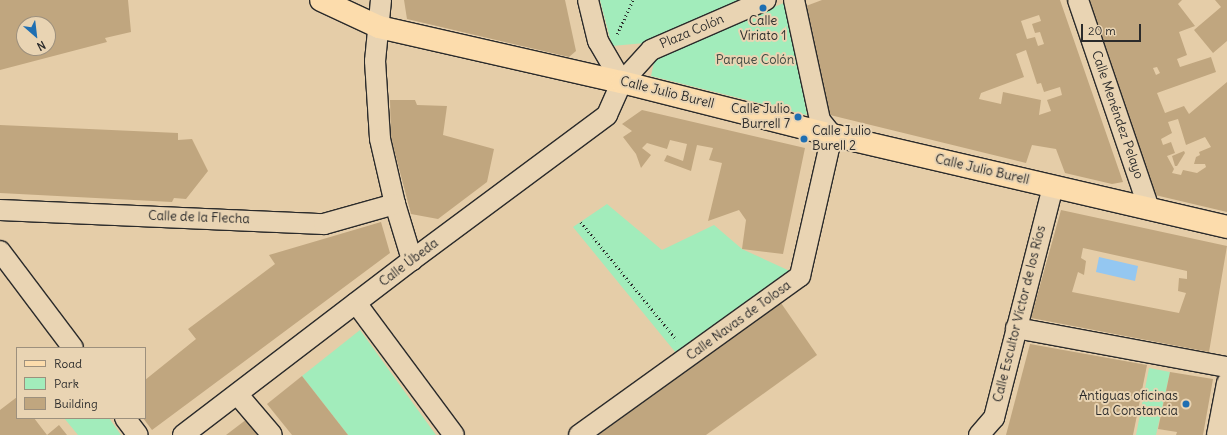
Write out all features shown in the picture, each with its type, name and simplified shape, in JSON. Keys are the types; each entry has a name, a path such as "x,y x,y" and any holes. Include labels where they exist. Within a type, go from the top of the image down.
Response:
{"main road":[{"name":"Calle Julio Burell","path":"322,0 379,28 622,82 832,135 1227,227"}],"street":[{"path":"381,0 379,28 374,61 380,139 395,204 412,260"},
{"path":"588,0 598,41 622,82"},
{"name":"Plaza Colón","path":"622,82 651,50 766,0"},
{"path":"794,0 820,120 832,135"},
{"name":"Calle Menéndez Pelayo","path":"1078,0 1149,208"},
{"name":"Calle Úbeda","path":"183,435 238,395 412,260 607,115 622,82"},
{"name":"Calle Navas de Tolosa","path":"579,435 800,276 832,135"},
{"name":"Calle Escultor Víctor de los Ríos","path":"979,435 994,418 1053,187"},
{"name":"Calle de la Flecha","path":"0,210 324,224 395,204"},
{"path":"0,251 72,347"},
{"path":"356,303 454,435"},
{"path":"1016,328 1227,367"},
{"path":"1217,435 1227,384"},
{"path":"238,395 272,435"},
{"path":"127,419 138,435"}],"path":[{"path":"614,40 633,0"},
{"path":"582,222 679,342"}],"green space":[{"name":"Parque Colón","path":"600,0 747,0 645,43 612,46"},
{"name":"Parque Colón","path":"786,2 807,115 651,76 655,58"},
{"path":"607,204 662,250 714,225 742,249 792,272 676,353 573,227"},
{"path":"360,330 436,435 348,435 302,376"},
{"path":"1149,368 1170,372 1156,435 1136,435"},
{"path":"65,419 110,419 121,435 78,435"}],"water":[{"path":"1099,257 1138,266 1135,281 1096,272"}],"building":[{"path":"0,0 128,0 131,32 105,38 107,42 56,55 56,16 16,16 16,56 54,56 0,70"},
{"path":"404,0 565,0 576,51 569,57 407,19"},
{"path":"822,0 1060,0 1123,182 1112,184 1065,173 1056,149 1032,145 1026,163 830,115 806,6","holes":["1039,15 1041,21 1032,24 1035,33 1040,32 1044,44 1038,46 1035,37 1027,39 1021,21","1026,50 1037,84 1041,83 1044,92 1060,87 1062,95 1047,100 1051,111 1039,115 1041,100 1003,92 1001,104 979,99 981,93 1024,77 1016,54"]},
{"path":"1087,0 1182,0 1178,4 1195,26 1179,32 1187,55 1177,59 1180,67 1211,57 1216,72 1157,93 1165,113 1184,106 1189,114 1227,82 1227,212 1155,195","holes":["1157,67 1160,73 1156,75 1153,68","1178,119 1186,145 1205,137 1211,147 1199,152 1200,155 1196,157 1194,164 1205,164 1206,167 1197,173 1183,170 1181,175 1172,173 1174,169 1167,156 1175,153 1171,142 1163,145 1161,139 1172,133 1168,122"]},
{"path":"1215,0 1227,0 1227,41 1213,53 1194,30 1221,7"},
{"path":"390,100 415,100 417,105 447,106 443,135 494,149 487,182 438,219 411,214 391,138"},
{"path":"642,110 805,148 783,254 742,249 746,220 739,210 708,221 722,163 709,160 713,148 697,145 691,171 664,161 667,155 683,161 687,144 670,140 667,149 647,143 642,148 651,155 641,168 636,154 623,137 632,131 622,124"},
{"path":"0,125 178,133 178,140 192,139 208,171 186,199 174,198 172,202 0,193"},
{"path":"1184,151 1185,153 1177,166 1175,166 1172,156"},
{"path":"1061,210 1227,246 1209,352 1031,318","holes":["1083,248 1187,271 1187,279 1179,278 1178,291 1186,293 1179,313 1072,292 1078,272 1084,275 1086,261 1081,258"]},
{"path":"381,222 390,253 152,430 144,419 146,419 146,379 196,339 188,329 275,264 269,255"},
{"path":"781,303 817,355 706,435 598,435"},
{"path":"1030,344 1147,365 1133,435 1006,435"},
{"name":"Antiguas oficinas La Constancia","path":"1170,372 1213,379 1203,435 1176,435 1177,432 1158,429"},
{"path":"302,376 348,435 292,435 267,404"},
{"path":"16,398 16,419 35,419 47,435 0,435 0,410"},
{"path":"247,419 261,435 226,435"},
{"path":"59,425 67,435 47,435"}],"place":[{"name":"Calle Viriato 1","path":"763,8"},
{"name":"Calle Julio Burrell 7","path":"798,117"},
{"name":"Calle Julio Burell 2","path":"804,139"},
{"name":"Antiguas oficinas La Constancia","path":"1186,404"}]}
